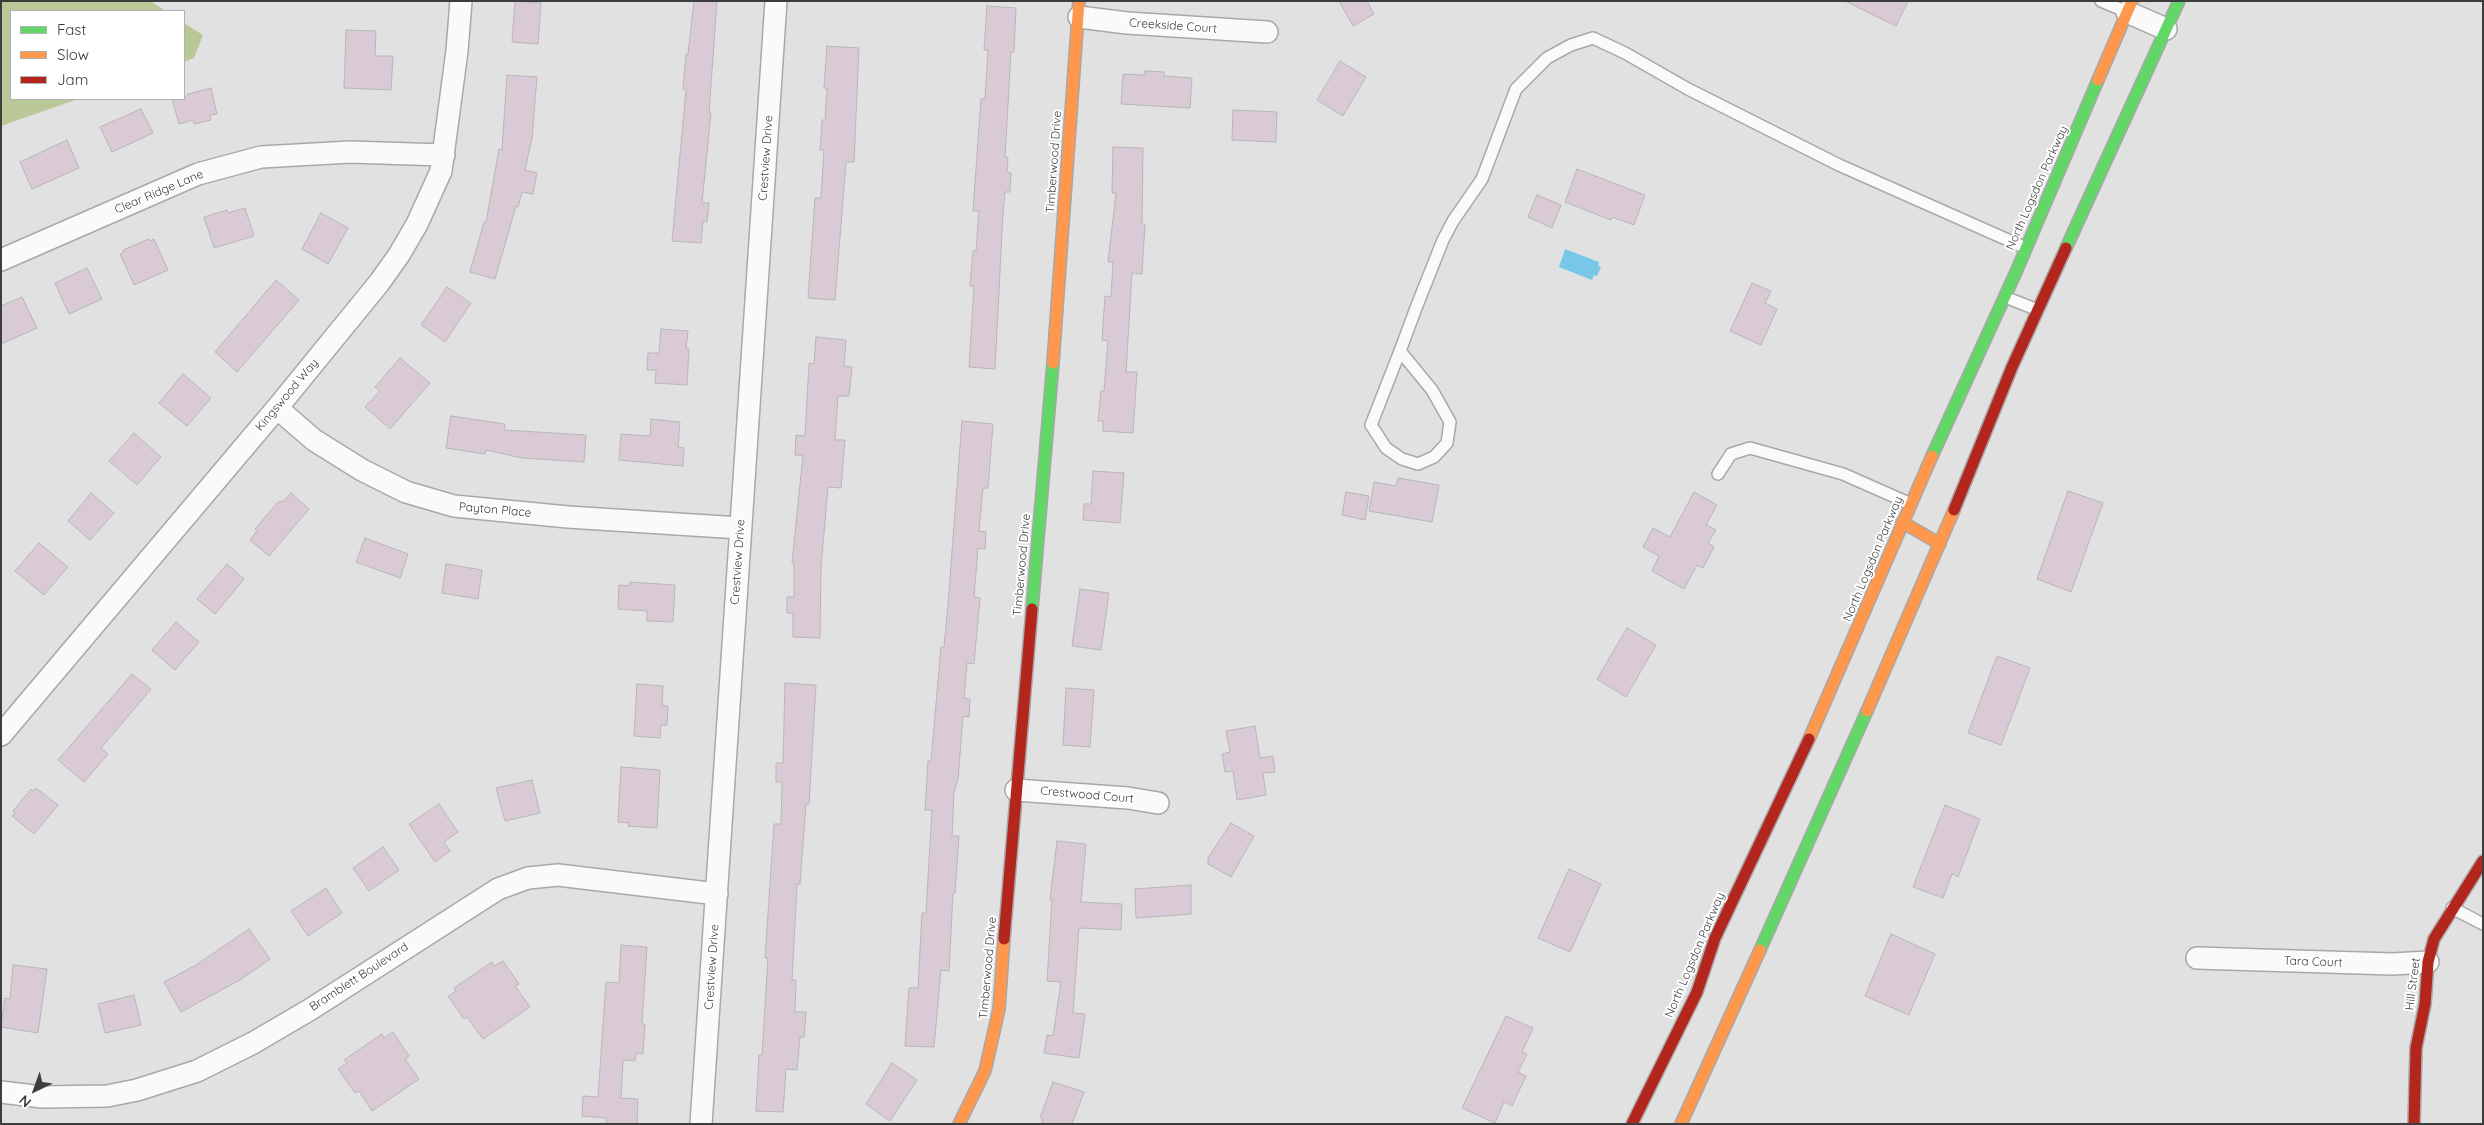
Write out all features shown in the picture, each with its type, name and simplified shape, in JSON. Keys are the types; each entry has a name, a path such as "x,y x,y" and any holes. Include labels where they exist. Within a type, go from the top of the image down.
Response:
{"main road":[{"path":"1681,1124 1699,1075 1824,811 1940,544 1996,404 2179,1"},
{"name":"North Logsdon Parkway","path":"1632,1124 1667,1063 1697,992 1715,938 1810,739 1902,522 2026,248 2130,7"},
{"name":"Timberwood Drive","path":"959,1124 985,1071 999,1009 1048,428 1079,9"},
{"path":"1902,522 1940,544"},
{"name":"Hill Street","path":"2414,1124 2416,1048 2425,1004 2428,962 2434,939 2483,861"}],"street":[{"name":"Kingswood Way","path":"1,735 277,408 379,283 399,255 417,224 441,171 461,1"},
{"name":"Crestview Drive","path":"701,1124 718,894 740,528 776,1"},
{"path":"2130,7 2166,30"},
{"name":"Creekside Court","path":"1079,9 1127,23 1267,32"},
{"name":"Clear Ridge Lane","path":"1,260 198,174 261,157 350,152 444,155"},
{"name":"Payton Place","path":"277,408 314,440 362,470 406,492 454,506 568,517 740,528"},
{"name":"Crestwood Court","path":"1016,790 1128,798 1158,803"},
{"name":"Bramblett Boulevard","path":"1,1092 42,1097 107,1096 138,1090 197,1070 253,1043 311,1009 498,889 528,878 558,875 718,894"},
{"name":"Tara Court","path":"2197,958 2392,964 2428,962"}],"lane":[{"path":"2101,1 2130,7"},
{"path":"1400,351 1432,390 1445,409 1450,422 1447,443 1434,457 1418,464 1402,459 1386,448 1371,426 1400,351 1444,240 1453,222 1482,180 1516,89 1547,58 1571,45 1592,38 1625,53 1688,89 1839,165 2026,248"},
{"path":"2004,297 2038,310"},
{"path":"1718,474 1731,454 1750,448 1843,474 1911,504"},
{"path":"2452,908 2483,924"}],"green space":[{"path":"1,1 150,1 164,10 10,10 10,100 75,100 1,126"},
{"path":"185,24 203,35 194,58 185,62"}],"water":[{"path":"1565,249 1599,262 1598,266 1601,267 1597,276 1594,275 1592,280 1559,267"}],"building":[{"path":"515,1 541,3 538,44 512,42"},
{"path":"694,1 717,1 709,113 711,113 702,203 709,203 707,222 703,221 701,243 672,241 686,90 683,89 686,54 688,54"},
{"path":"1339,1 1367,1 1374,14 1353,26"},
{"path":"1845,1 1908,1 1896,26"},
{"path":"987,6 1016,8 1014,52 1011,52 1005,157 1008,158 1007,172 1011,173 1010,192 1005,192 1003,213 995,369 969,367 974,286 970,286 973,251 976,251 979,211 973,211 981,99 985,99 988,50 984,50"},
{"path":"346,30 376,31 375,56 393,56 391,90 344,88"},
{"path":"827,46 859,48 854,162 846,162 835,300 808,298 815,198 821,198 824,150 820,150 822,120 825,120 827,88 824,88"},
{"path":"1340,61 1366,77 1343,116 1317,100"},
{"path":"1145,71 1164,72 1164,76 1192,78 1190,108 1121,104 1123,74 1145,75"},
{"path":"507,75 537,77 532,138 525,170 537,173 533,194 522,192 518,207 516,206 495,279 470,272 484,222 486,222 499,149 502,150"},
{"path":"211,88 217,114 210,115 211,120 194,124 193,120 179,124 172,100 185,100 188,94"},
{"path":"141,109 153,133 112,152 100,127"},
{"path":"1233,110 1277,112 1276,142 1232,140"},
{"path":"67,140 79,168 32,189 20,162"},
{"path":"1113,147 1143,148 1142,224 1145,224 1142,274 1132,273 1126,372 1137,372 1133,433 1103,431 1103,421 1098,421 1101,391 1104,391 1108,341 1102,340 1105,296 1111,297 1113,262 1108,262 1116,193 1112,193"},
{"path":"1577,169 1645,195 1634,225 1612,217 1611,220 1565,202"},
{"path":"1537,195 1561,205 1552,228 1528,217"},
{"path":"245,208 254,236 214,248 204,217 227,210 228,213"},
{"path":"321,213 348,228 328,264 302,249"},
{"path":"149,239 150,241 154,239 168,270 134,285 120,254 124,252 123,250"},
{"path":"87,268 102,299 69,314 55,283"},
{"path":"276,280 299,300 237,372 215,352"},
{"path":"1752,283 1771,291 1765,303 1777,309 1761,345 1730,331"},
{"path":"447,287 471,303 445,342 421,325"},
{"path":"22,297 37,328 1,344 1,306"},
{"path":"661,329 688,331 686,348 689,349 687,385 655,383 656,370 647,370 648,353 659,353"},
{"path":"816,337 846,340 844,366 852,367 849,396 838,396 835,440 845,440 841,488 828,487 821,567 820,638 793,637 793,613 787,613 787,597 794,597 794,563 792,563 803,455 795,455 796,435 805,436 809,363 814,364"},
{"path":"400,358 430,383 390,429 365,407 380,391 375,387"},
{"path":"183,374 211,398 187,426 159,403"},
{"path":"451,416 505,424 504,430 586,435 584,462 522,458 486,450 485,454 446,448"},
{"path":"651,419 680,422 678,447 684,448 683,466 619,460 621,434 650,436"},
{"path":"962,421 993,424 988,488 983,488 979,531 986,532 985,549 978,548 974,597 980,598 974,664 967,663 964,698 970,699 969,717 963,716 958,779 954,792 952,836 959,836 955,893 953,893 949,971 941,970 934,1047 905,1046 909,988 918,988 922,913 926,913 932,810 925,810 928,761 931,761 941,647 944,647"},
{"path":"134,433 161,457 137,485 109,461"},
{"path":"1093,471 1124,473 1120,523 1083,520 1084,504 1091,504"},
{"path":"1398,478 1439,485 1432,522 1369,511 1374,482 1396,486"},
{"path":"2068,491 2103,503 2071,592 2037,579"},
{"path":"1346,492 1369,496 1365,520 1342,515"},
{"path":"1694,492 1717,505 1706,525 1716,530 1708,543 1714,547 1703,568 1697,565 1684,589 1652,571 1659,556 1643,547 1653,528 1670,537"},
{"path":"91,493 114,513 90,540 68,521"},
{"path":"291,493 309,509 269,556 250,540 257,531 255,529 278,502 284,501"},
{"path":"365,538 408,554 400,578 356,562"},
{"path":"39,543 68,567 44,595 15,571"},
{"path":"227,564 244,579 215,614 197,599"},
{"path":"446,564 482,570 478,599 442,593"},
{"path":"630,582 675,585 673,622 647,621 647,611 618,609 619,585 630,586"},
{"path":"1080,589 1109,593 1101,650 1072,646"},
{"path":"176,622 199,642 175,670 152,650"},
{"path":"1627,628 1656,645 1626,697 1597,679"},
{"path":"1997,656 2030,668 2001,745 1968,733"},
{"path":"132,674 151,689 101,748 108,754 84,782 58,760"},
{"path":"785,683 816,685 809,804 806,804 800,884 797,884 792,980 796,980 795,1012 806,1012 804,1037 800,1037 797,1070 786,1069 783,1112 756,1111 759,1055 762,1055 768,958 765,958 774,824 781,824 782,782 776,782 776,763 783,763"},
{"path":"637,684 663,686 662,706 668,706 667,725 661,725 660,738 634,736"},
{"path":"1066,688 1094,690 1090,747 1063,745"},
{"path":"1255,726 1260,758 1273,756 1275,772 1263,773 1266,795 1237,800 1233,771 1225,772 1222,754 1230,752 1226,731"},
{"path":"621,767 660,770 657,828 628,826 629,823 618,822"},
{"path":"532,780 540,813 505,821 496,788"},
{"path":"36,788 58,805 34,834 12,816 15,813 13,811 31,789 33,791"},
{"path":"439,804 458,832 444,842 450,851 435,862 409,824"},
{"path":"1945,805 1980,819 1958,877 1952,874 1943,898 1913,887"},
{"path":"1231,823 1254,836 1231,877 1208,864 1208,858"},
{"path":"1057,841 1086,844 1081,902 1122,904 1121,930 1079,928 1073,1013 1085,1014 1079,1058 1044,1053 1047,1035 1053,1036 1061,982 1047,981 1052,900 1050,900"},
{"path":"383,847 399,870 369,891 353,868"},
{"path":"1569,869 1601,884 1570,952 1538,938"},
{"path":"1191,885 1191,914 1136,918 1135,889"},
{"path":"326,888 342,913 308,936 291,911"},
{"path":"249,929 270,959 240,980 181,1012 164,982 196,965"},
{"path":"1891,934 1935,954 1909,1015 1865,996"},
{"path":"621,945 647,947 642,1024 645,1024 643,1054 636,1053 635,1061 623,1060 621,1098 638,1099 637,1124 606,1124 606,1118 582,1116 583,1096 598,1097 606,982 619,983"},
{"path":"503,961 519,984 515,986 530,1007 483,1039 467,1017 464,1019 448,996 456,991 454,988 492,962 494,966"},
{"path":"13,965 47,969 38,1033 1,1027 5,998 10,999"},
{"path":"134,995 141,1025 105,1033 98,1004"},
{"path":"1506,1016 1533,1028 1522,1052 1527,1054 1518,1072 1526,1076 1512,1106 1504,1102 1495,1123 1462,1108"},
{"path":"393,1032 409,1056 405,1059 419,1079 372,1111 359,1091 355,1093 338,1069 347,1063 344,1060 382,1034 384,1038"},
{"path":"892,1063 917,1080 890,1121 866,1104"},
{"path":"1053,1082 1084,1092 1072,1124 1041,1124 1043,1119 1040,1118"}],"traffic: fast":[{"path":"2066,248 2179,1"},
{"path":"1932,456 2016,272 2098,80"},
{"path":"1032,609 1053,363"},
{"path":"1760,950 1867,711"}],"traffic: slow":[{"path":"1053,363 1079,1"},
{"path":"2098,80 2132,1"},
{"path":"1809,739 1932,456"},
{"path":"1867,711 1954,510"},
{"path":"1902,522 1940,544"},
{"path":"959,1124 985,1071 999,1009 1004,939"},
{"path":"1681,1124 1760,950"}],"traffic: jam":[{"path":"1954,510 2012,367 2066,248"},
{"path":"1004,939 1032,609"},
{"path":"1632,1124 1697,992 1715,938 1809,739"},
{"path":"2414,1124 2416,1048 2425,1004 2428,962 2434,939 2483,861"}]}
